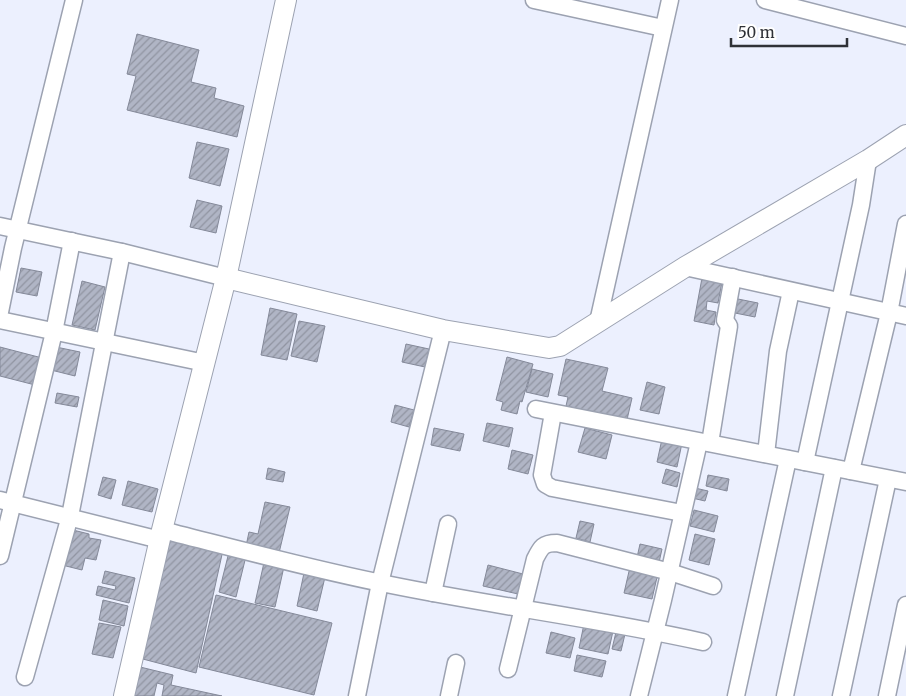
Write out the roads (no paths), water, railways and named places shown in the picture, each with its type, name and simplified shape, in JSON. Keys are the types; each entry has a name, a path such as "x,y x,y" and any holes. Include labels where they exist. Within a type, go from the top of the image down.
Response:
{"street":[{"path":"0,312 74,0"},
{"path":"124,696 161,535 226,278 286,0"},
{"path":"534,0 664,28"},
{"path":"598,322 670,0"},
{"path":"764,0 906,36"},
{"path":"0,226 122,252 443,330 549,348 560,346 685,267 868,160 906,135"},
{"path":"805,462 861,204 868,160"},
{"path":"851,471 889,312 906,224"},
{"path":"0,556 7,501 54,332 72,241"},
{"path":"25,677 70,516 122,252"},
{"path":"685,267 906,316"},
{"path":"639,696 670,572 682,513 704,443 729,326 725,320 733,277"},
{"path":"766,454 778,351 791,291"},
{"path":"0,320 205,363"},
{"path":"357,696 380,583 443,330"},
{"path":"536,409 906,482"},
{"path":"553,413 542,475 545,484 552,488 682,513"},
{"path":"736,696 788,459"},
{"path":"785,696 834,468"},
{"path":"841,696 888,478"},
{"path":"7,501 380,583 522,610 655,631 703,642"},
{"path":"433,593 448,524"},
{"path":"508,669 535,559 541,547 547,543 558,543 670,572 713,586"},
{"path":"887,696 906,605"},
{"path":"449,696 456,663"}]}
